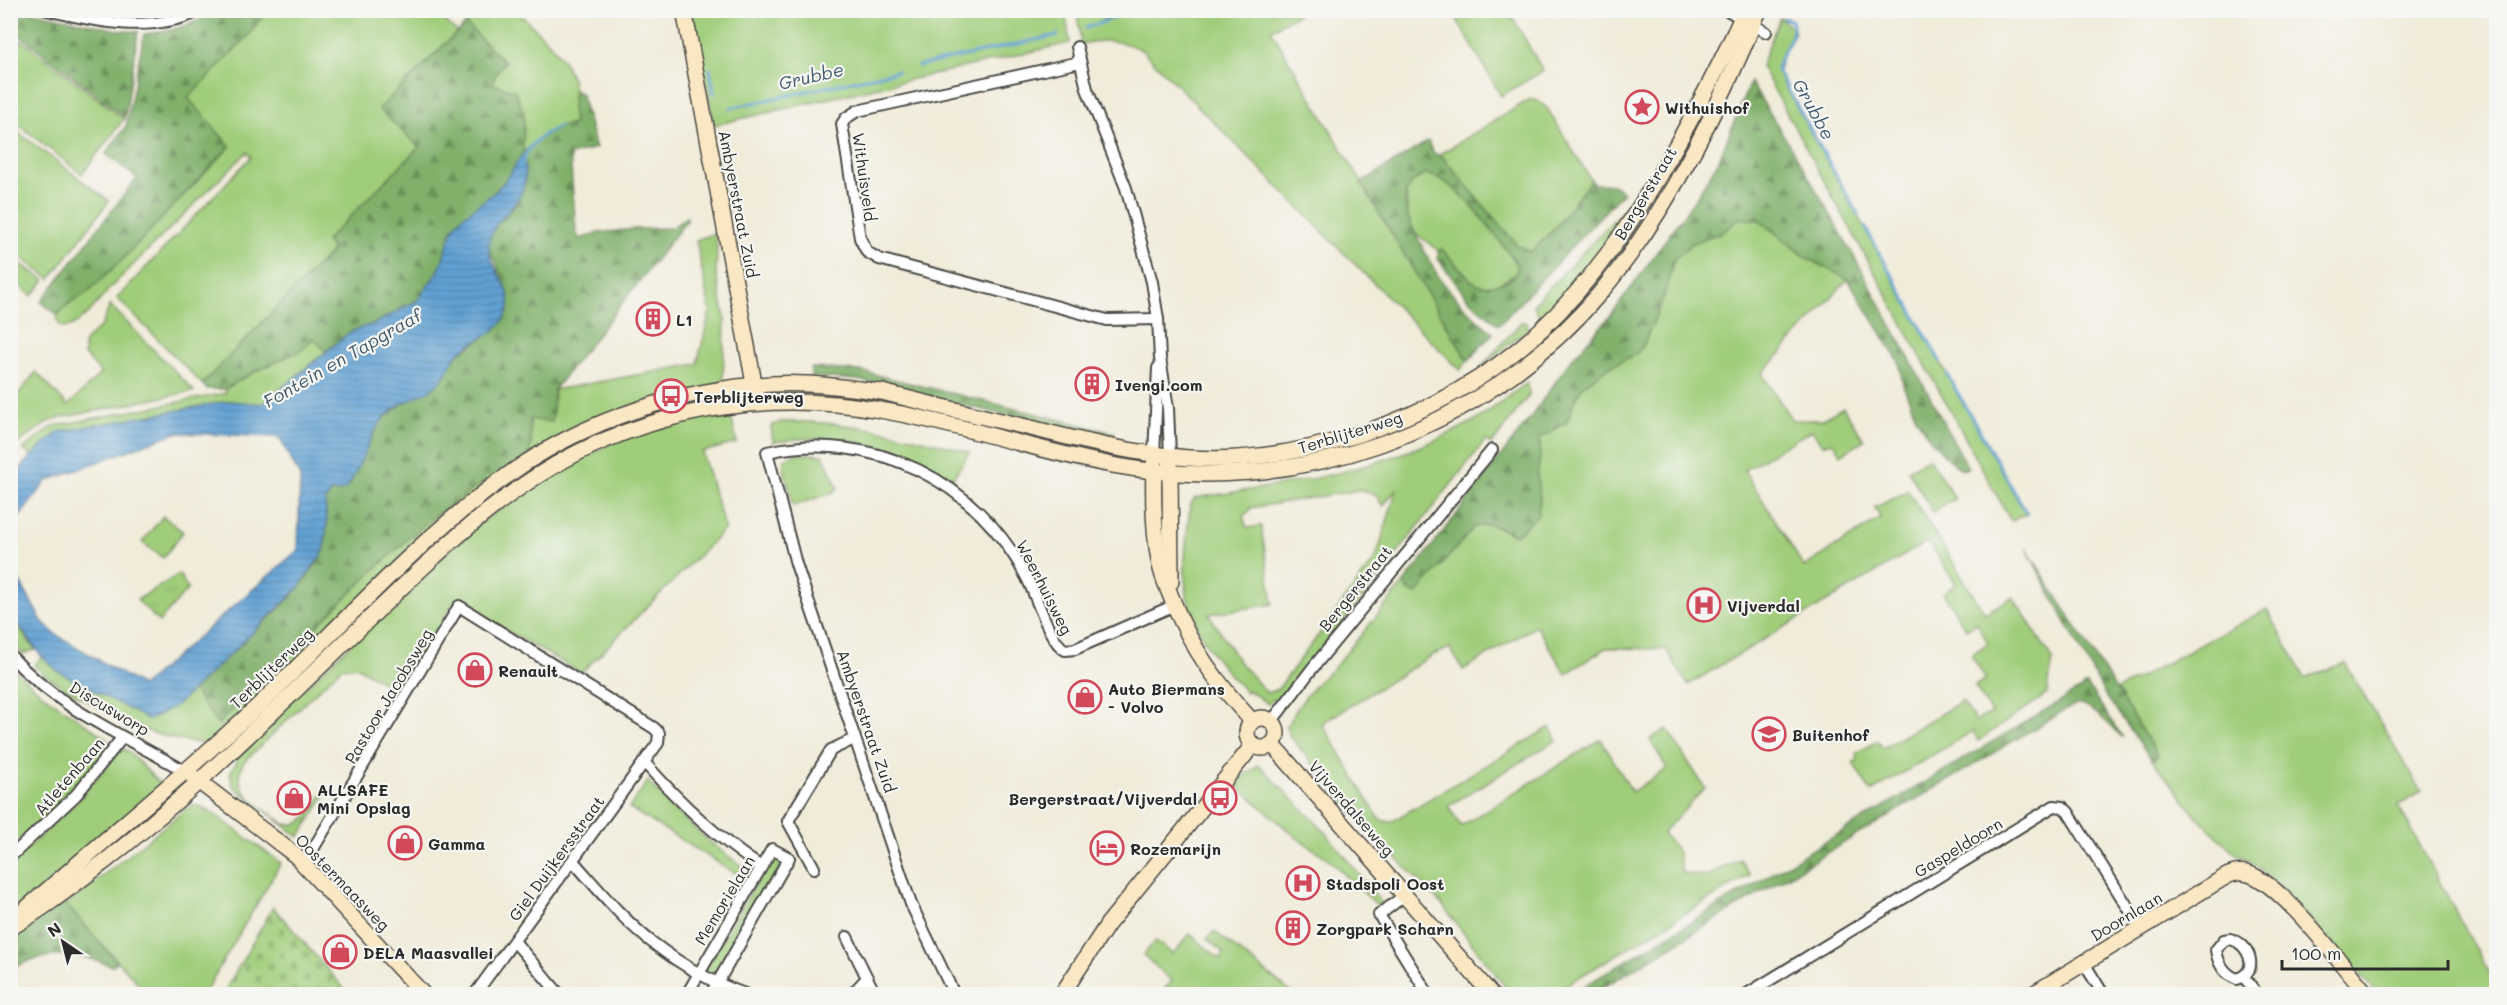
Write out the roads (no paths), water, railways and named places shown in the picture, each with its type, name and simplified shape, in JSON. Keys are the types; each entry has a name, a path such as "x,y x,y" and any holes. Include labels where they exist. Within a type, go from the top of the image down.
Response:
{"main road":[{"name":"Ambyerstraat Zuid","path":"684,10 758,403"},
{"name":"Bergerstraat","path":"1512,354 1540,332 1568,305 1618,242 1690,120 1759,10"},
{"name":"Bergerstraat","path":"1522,366 1588,307 1637,244 1699,138 1751,22"},
{"name":"Terblijterweg","path":"10,923 76,863 186,772 443,527 517,469 564,441 629,413 692,396 754,386 809,385 882,392 1098,445 1154,455 1214,458 1268,454 1350,437 1393,422 1462,388 1512,354"},
{"name":"Terblijterweg","path":"10,928 55,899 99,865 199,781 429,561 478,519 522,486 575,454 630,430 691,412 758,403 805,402 879,410 927,419 1069,456 1153,471 1201,475 1265,472 1307,465 1355,453 1401,437 1482,395 1522,366"},
{"path":"1154,455 1158,555 1164,578 1186,634 1207,668 1252,721"},
{"path":"1170,456 1169,555 1174,605"},
{"path":"1262,718 1272,722 1277,731 1272,744 1263,748 1253,745 1247,734 1252,721 1262,718"},
{"name":"Vijverdalseweg","path":"1272,744 1491,994"},
{"path":"1062,994 1108,924 1253,745"},
{"name":"Discusworp","path":"186,772 199,781"},
{"name":"Oostermaasweg","path":"199,781 279,841 304,864 423,994"},
{"name":"Doornlaan","path":"2033,994 2225,877 2239,872 2256,877 2281,897 2367,994"}],"street":[{"path":"47,10 98,21 158,23 182,19 201,10"},
{"path":"1727,10 1751,22"},
{"path":"1077,47 1087,89 1133,210 1152,282 1158,319 1170,456"},
{"name":"Withuisveld","path":"1080,62 857,111 846,118 842,124 860,238 867,252 879,259 1040,303 1107,320 1158,319"},
{"path":"1154,455 1156,384 1160,358"},
{"name":"Weerhuisweg","path":"766,452 803,445 850,448 900,461 940,481 973,506 1005,540 1029,582 1055,640 1065,650 1070,651 1174,605"},
{"name":"Bergerstraat","path":"1272,722 1311,670 1492,450"},
{"name":"Ambyerstraat Zuid","path":"766,452 796,564 911,904 954,994"},
{"name":"Giel Duijkersstraat","path":"459,606 654,728 660,738 475,994"},
{"name":"Pastoor Jacobsweg","path":"304,864 459,606"},
{"name":"Discusworp","path":"10,655 52,694 122,738 186,772"},
{"name":"Atletenbaan","path":"10,857 76,795 122,738"},
{"path":"814,868 788,821 831,750 854,739"},
{"path":"644,762 702,824 761,867"},
{"name":"Gaspeldoorn","path":"1748,994 2054,807 2062,807 2068,812 2141,928"},
{"name":"Memorielaan","path":"687,994 772,849 789,858 711,994"},
{"path":"573,861 629,922 653,944 698,972 745,994"},
{"path":"1405,895 1379,915 1428,994"},
{"path":"848,937 875,994"},
{"path":"514,941 559,994"},
{"path":"2084,963 2103,994"},
{"path":"2244,977 2257,994"},
{"path":"852,994 867,978"}],"water":[{"path":"522,154 525,171 524,185 519,197 491,235 489,247 493,263 508,294 508,311 504,319 499,326 457,355 437,385 395,408 383,420 348,486 337,492 331,492 325,501 327,523 324,551 298,589 177,705 149,720 59,672 42,657 11,615 11,566 42,621 55,634 142,686 298,550 300,477 279,437 175,433 47,481 11,528 11,480 31,456 58,432 229,401 263,404 350,332 376,323 418,300 439,270 454,227 462,217 494,193 509,176"}],"waterway":[{"name":"Grubbe","path":"1086,28 1116,17"},
{"name":"Grubbe","path":"1784,18 1792,21 1793,28 1777,70 1858,214"},
{"name":"Grubbe","path":"918,66 1058,35"},
{"name":"Grubbe","path":"710,69 714,93"},
{"name":"Grubbe","path":"730,108 898,71"},
{"name":"Fontein en Tapgraaf","path":"523,161 537,140 560,126"},
{"name":"Grubbe","path":"1865,227 1940,361"},
{"name":"Grubbe","path":"1947,374 2027,514"}],"place":[{"name":"Withuishof","path":"1642,107"},
{"name":"L1","path":"653,319"},
{"name":"Ivengi.com","path":"1092,384"},
{"name":"Terblijterweg","path":"671,396"},
{"name":"Vijverdal","path":"1704,605"},
{"name":"Renault","path":"475,670"},
{"name":"Auto Biermans - Volvo","path":"1085,697"},
{"name":"Buitenhof","path":"1769,734"},
{"name":"ALLSAFE Mini Opslag","path":"294,798"},
{"name":"Bergerstraat/Vijverdal","path":"1220,798"},
{"name":"Gamma","path":"405,843"},
{"name":"Rozemarijn","path":"1107,848"},
{"name":"Stadspoli Oost","path":"1303,883"},
{"name":"Zorgpark Scharn","path":"1293,928"},
{"name":"DELA Maasvallei","path":"340,952"}]}
